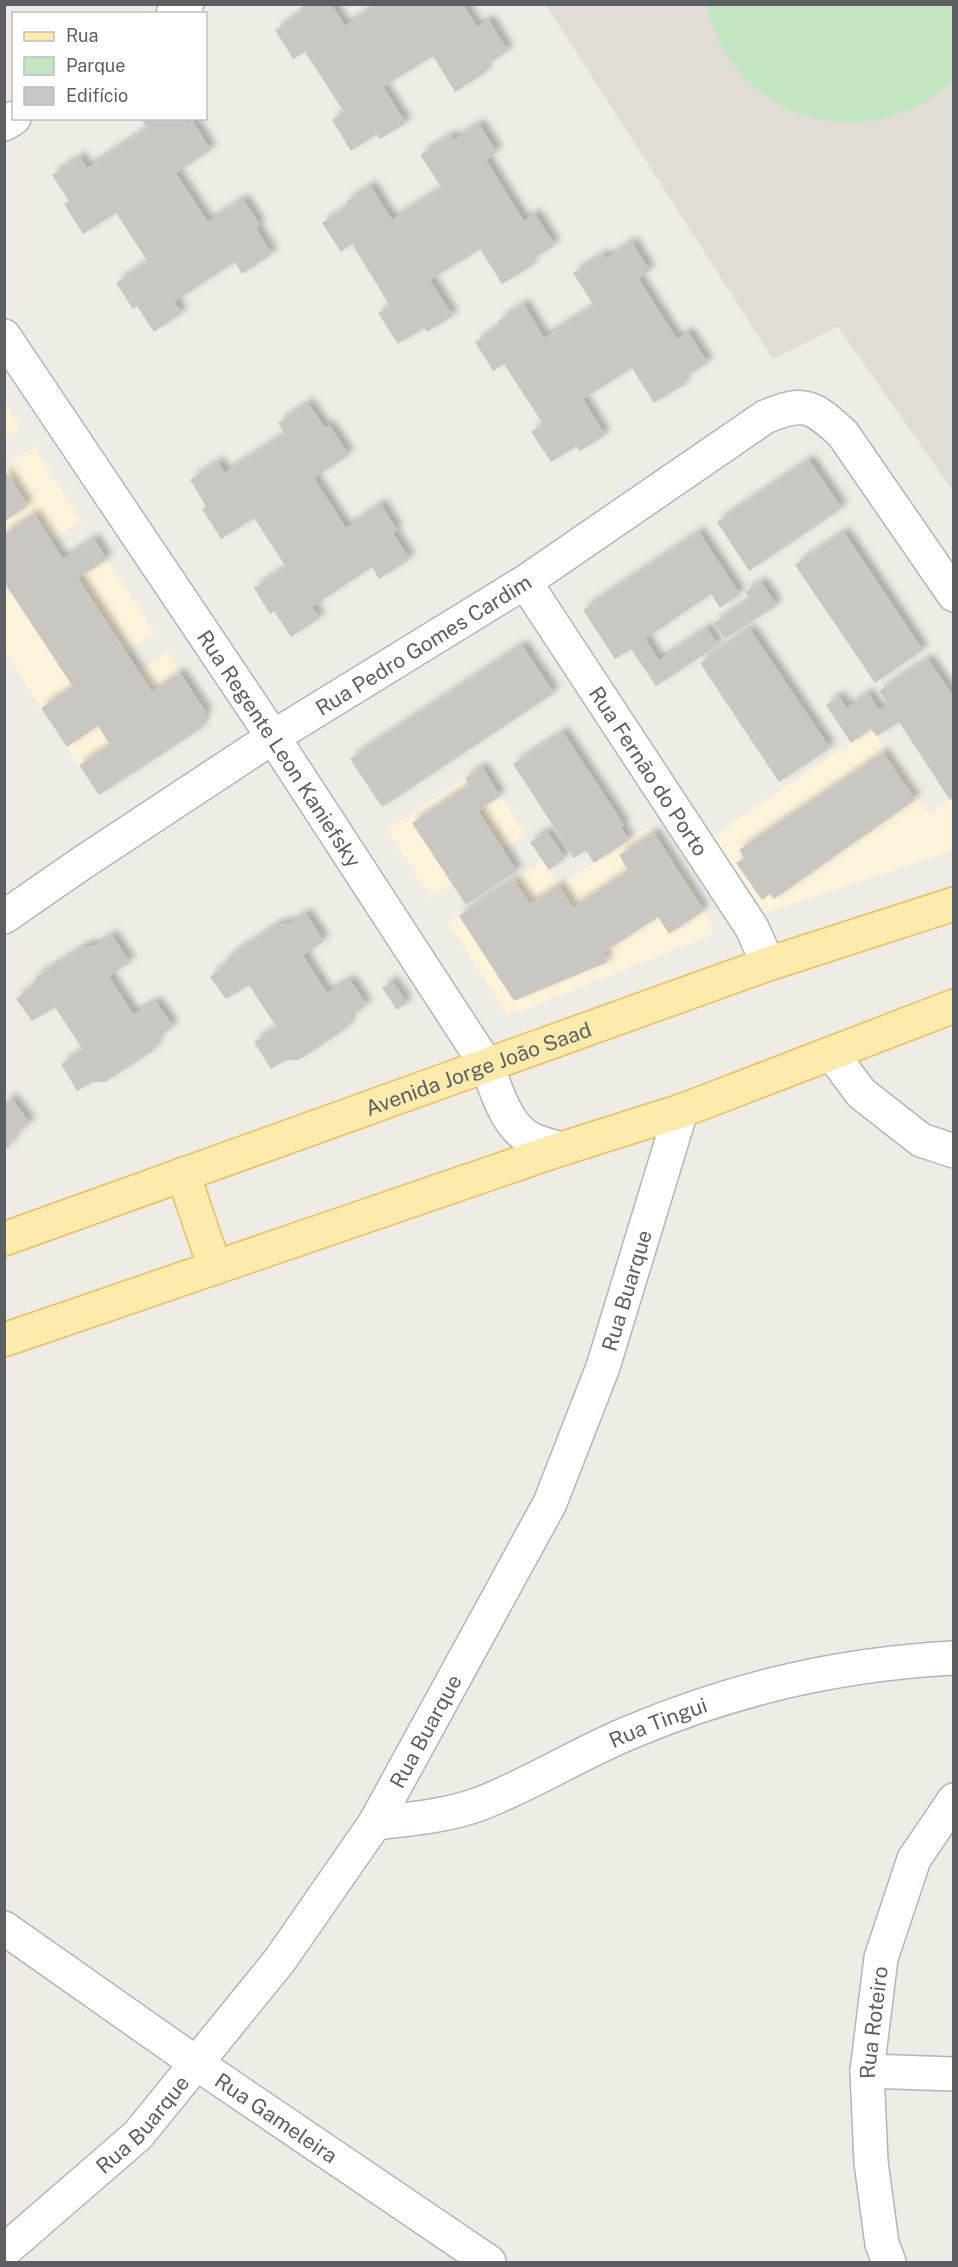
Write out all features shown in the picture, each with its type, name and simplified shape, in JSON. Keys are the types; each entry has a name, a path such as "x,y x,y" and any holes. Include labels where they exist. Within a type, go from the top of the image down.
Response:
{"main road":[{"name":"Avenida Jorge João Saad","path":"4,1239 768,964 954,904"},
{"path":"4,1340 561,1149 681,1111 954,1006"},
{"path":"183,1174 215,1268"}],"street":[{"name":"Rua Regente Leon Kaniefsky","path":"4,336 273,736 487,1065 513,1124 522,1134 533,1140 561,1149"},
{"name":"Rua Pedro Gomes Cardim","path":"4,917 273,736 525,582 765,417 787,408 803,407 821,413 843,434 954,595"},
{"name":"Rua Fernão do Porto","path":"525,582 752,928 768,964"},
{"path":"832,1053 861,1093 921,1140 954,1151"},
{"name":"Rua Buarque","path":"4,2251 138,2135 280,1960 375,1823 550,1503 603,1367 681,1111"},
{"name":"Rua Tingui","path":"375,1823 438,1816 482,1803 630,1732 732,1694 827,1671 906,1661 954,1658"},
{"name":"Rua Roteiro","path":"889,2262 882,2244 871,2162 867,2072 881,1958 914,1859 954,1800"},
{"name":"Rua Gameleira","path":"4,1928 196,2063 489,2262"},
{"path":"867,2072 954,2074"}],"shaded area":[{"path":"546,5 953,5 953,491 838,327 773,359"},
{"path":"5,403 20,427 4,437"},
{"path":"34,447 81,521 5,571 5,466"},
{"path":"94,539 155,633 41,708 5,652 5,597"},
{"path":"167,652 192,690 79,765 54,727"},
{"path":"871,729 928,814 953,797 953,850 765,913 713,836"},
{"path":"482,767 525,835 431,897 387,830"},
{"path":"649,826 709,918 712,927 711,935 508,1016 448,923 543,861 559,886"}],"green space":[{"path":"706,5 953,5 953,81 919,106 882,119 844,123 807,116 773,101 744,77 721,45"}],"building":[{"path":"306,4 331,4 345,26 379,4 463,4 477,27 489,20 508,51 483,67 486,72 455,92 433,56 383,87 406,123 380,139 377,134 351,151 332,120 344,112 305,52 293,59 275,30 301,13 299,9"},
{"path":"142,120 185,120 187,123 192,120 211,150 176,173 208,222 243,199 260,225 256,228 272,254 242,274 235,262 174,302 182,313 154,332 137,306 133,309 116,283 148,262 116,213 83,234 64,204 69,201 52,175 80,157 87,168 147,129"},
{"path":"479,124 497,152 486,160 524,221 535,214 555,245 530,261 533,265 502,284 480,249 430,280 453,316 427,332 424,328 398,344 378,313 390,306 352,244 341,252 322,223 348,207 346,202 371,186 392,220 442,188 420,155 451,135 454,140"},
{"path":"632,242 650,271 638,278 677,339 688,332 708,363 682,379 685,384 654,403 632,368 583,399 605,435 580,451 577,446 551,462 531,432 543,424 504,364 493,371 475,342 501,325 498,321 524,304 544,338 594,306 573,273 604,254 606,259"},
{"path":"308,403 325,428 329,425 349,455 314,478 346,528 381,504 397,530 393,533 410,559 379,579 372,567 312,607 320,618 291,637 274,611 270,614 254,588 286,567 254,518 221,539 202,509 206,506 190,480 218,462 225,473 285,434 278,423"},
{"path":"809,460 842,508 749,571 717,522"},
{"path":"4,469 28,506 4,522"},
{"path":"34,514 63,559 94,539 107,560 78,578 152,692 180,673 206,712 200,729 99,795 79,765 110,745 98,726 67,747 41,708 73,687 4,582 4,534"},
{"path":"699,532 740,594 720,608 711,594 645,639 659,660 707,628 718,645 656,686 631,649 615,659 583,610"},
{"path":"844,532 923,650 875,683 795,565"},
{"path":"761,582 777,605 725,639 714,623 750,599 745,592"},
{"path":"750,629 830,748 779,782 700,663"},
{"path":"522,645 554,693 382,807 350,759"},
{"path":"928,659 954,697 954,797 950,800 899,722 877,736 871,729 851,743 826,705 839,696 847,708 868,693 879,710 888,704 879,691"},
{"path":"563,732 624,825 621,827 629,840 594,863 586,850 574,858 513,764"},
{"path":"883,753 915,800 774,899 770,894 762,900 736,863 744,858 739,850"},
{"path":"482,767 500,796 478,811 517,871 466,905 412,823 469,785 465,778"},
{"path":"547,831 565,858 549,870 530,842"},
{"path":"654,833 704,911 669,934 658,917 603,953 608,962 514,1001 459,916 514,880 530,904 559,886 573,908 628,871 619,855"},
{"path":"306,913 324,941 303,955 327,993 350,980 367,1005 352,1015 346,1028 299,1060 286,1060 271,1069 254,1042 277,1028 249,985 226,999 210,977 223,966 230,956 277,925 291,923"},
{"path":"112,935 130,962 109,976 133,1014 156,1002 173,1026 159,1037 152,1051 105,1082 92,1082 77,1091 61,1064 83,1050 55,1007 32,1021 16,999 30,988 37,977 83,947 97,945"},
{"path":"392,981 407,1003 397,1010 382,988"},
{"path":"12,1099 30,1123 15,1135 8,1148 4,1150 4,1103"}]}
